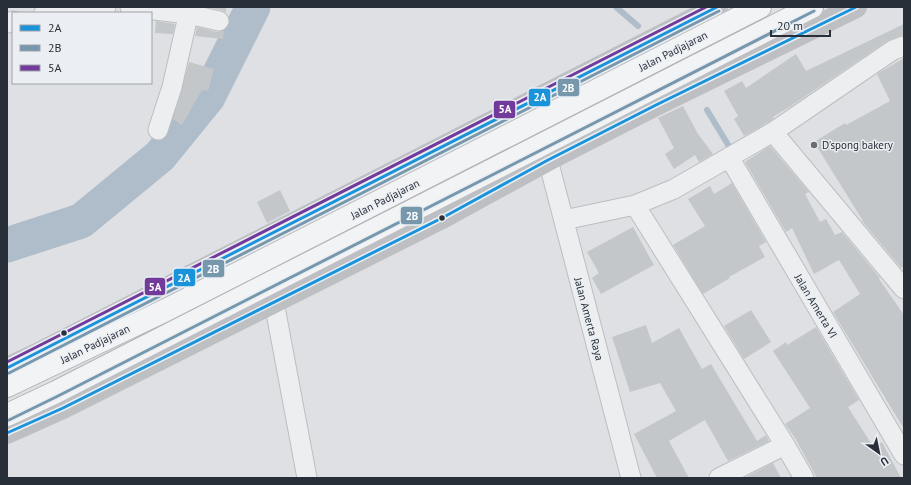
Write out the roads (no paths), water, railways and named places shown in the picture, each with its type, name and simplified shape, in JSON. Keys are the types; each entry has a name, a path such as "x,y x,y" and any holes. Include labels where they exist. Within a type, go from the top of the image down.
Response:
{"highway":[{"name":"Jalan Padjajaran","path":"7,386 162,302 760,7"},
{"name":"Jalan Padjajaran","path":"7,415 56,392 812,7"}],"street":[{"path":"54,12 106,7"},
{"path":"130,7 189,11 219,21"},
{"path":"7,368 162,302 717,7"},
{"path":"7,433 63,408 442,218 548,160 856,7"},
{"path":"158,130 172,87 189,11"},
{"path":"564,220 635,205 674,189 773,132 893,50 904,46"},
{"path":"773,132 904,289"},
{"name":"Jalan Amerta VI","path":"729,157 904,455"},
{"name":"Jalan Amerta Raya","path":"548,160 631,478"},
{"path":"635,205 785,444 804,478"},
{"path":"274,302 307,478"},
{"path":"719,478 785,444"}],"waterway":[{"path":"7,245 81,221 160,156 208,97 253,7"},
{"path":"616,7 638,26"},
{"path":"707,110 730,148"}],"place":[{"name":"D'spong bakery","path":"814,145"}]}
